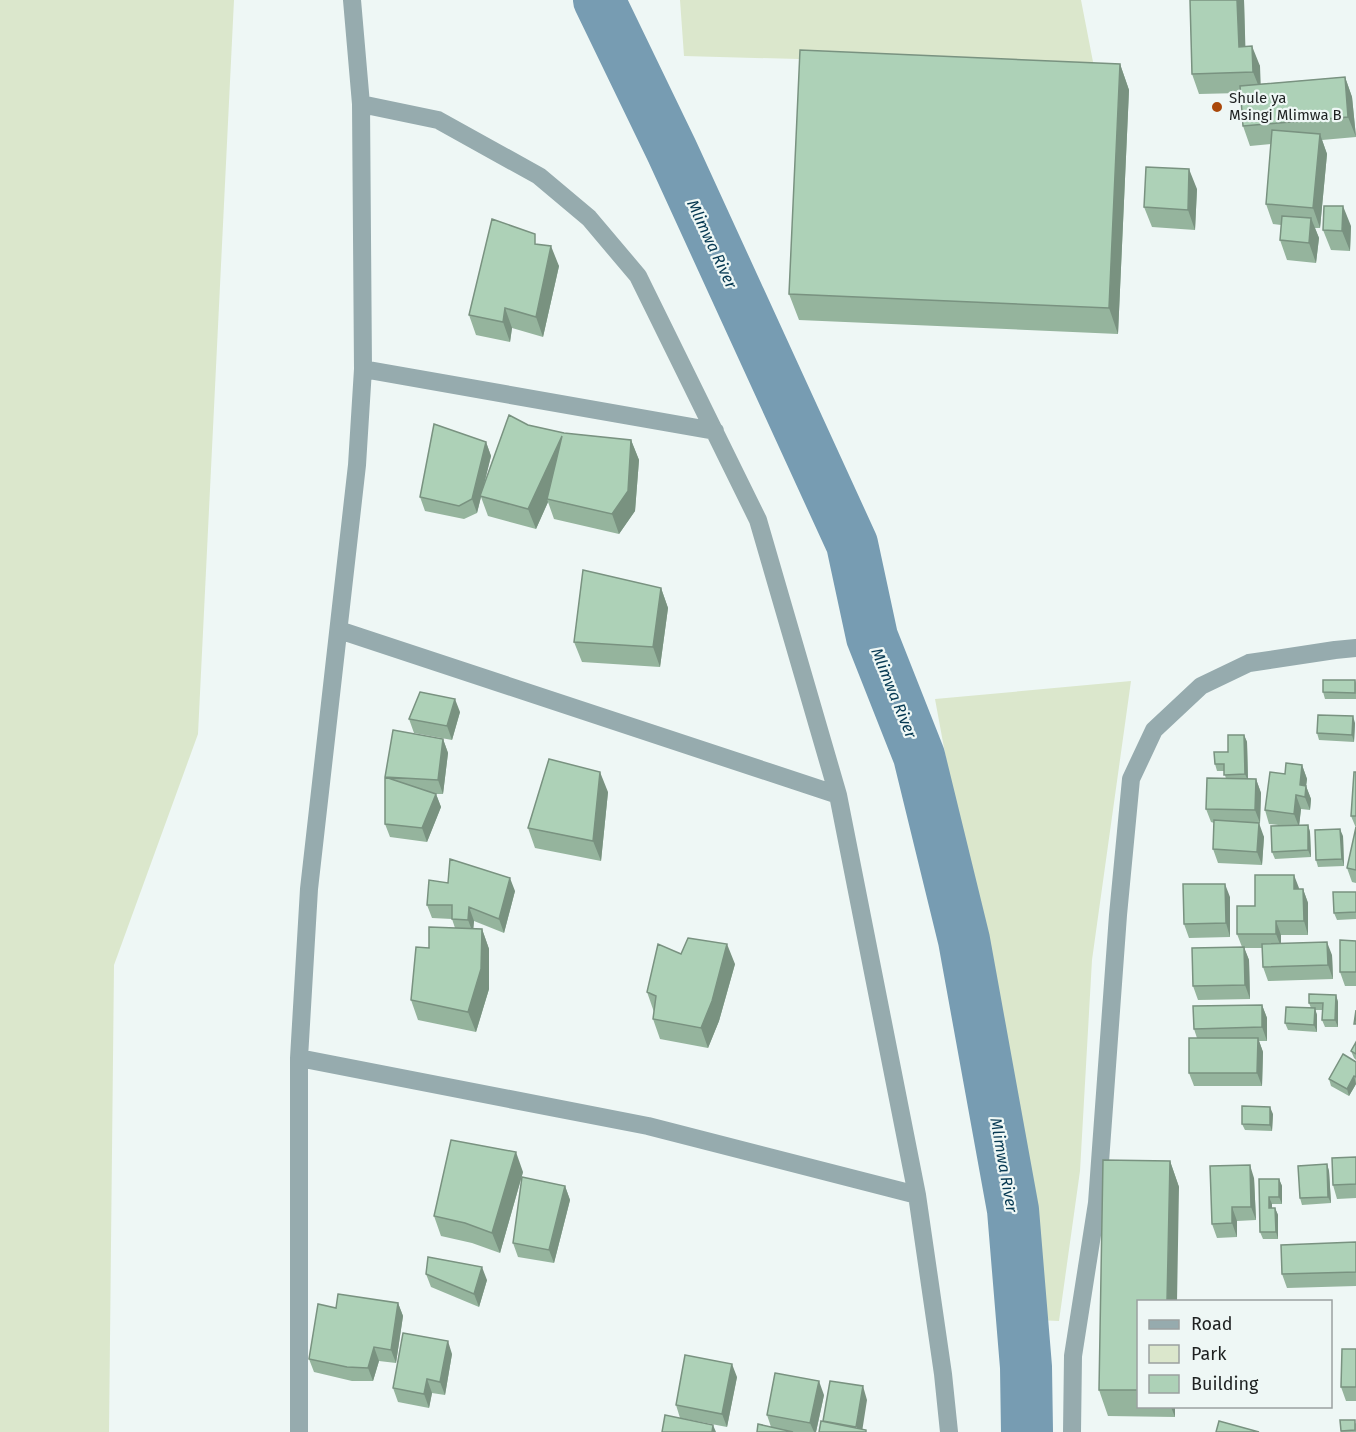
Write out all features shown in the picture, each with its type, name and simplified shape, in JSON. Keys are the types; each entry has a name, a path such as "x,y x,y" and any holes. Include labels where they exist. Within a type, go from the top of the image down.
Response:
{"street":[{"path":"299,1432 299,1058 309,889 357,465 363,369 361,104 352,0"},
{"path":"361,104 438,120 539,176 589,218 638,276 758,520 838,795 917,1195 943,1374 949,1432"},
{"path":"363,369 715,431"},
{"path":"339,630 838,795"},
{"path":"1072,1432 1074,1356 1097,1203 1118,915 1131,779 1154,730 1201,686 1249,663 1356,648"},
{"path":"299,1058 648,1126 917,1195"}],"green space":[{"path":"0,0 234,0 198,734 114,965 109,1432 0,1432"},
{"path":"680,0 1081,0 1094,67 684,56"},
{"path":"1131,681 1092,960 1080,1171 1059,1321 1037,1320 1015,1133 935,699"}],"building":[{"path":"1190,0 1237,0 1239,47 1252,46 1253,72 1192,74"},
{"path":"800,50 1120,64 1109,308 789,294"},
{"path":"1345,77 1348,117 1243,126 1240,86"},
{"path":"1272,130 1320,134 1313,208 1266,204"},
{"path":"1146,167 1189,169 1188,210 1144,207"},
{"path":"1324,206 1343,206 1342,231 1323,230"},
{"path":"1282,216 1311,218 1309,243 1280,240"},
{"path":"492,219 535,234 535,244 551,246 536,317 505,308 503,322 469,315"},
{"path":"509,415 528,425 564,433 631,440 628,491 612,514 547,499 562,436 528,509 480,496"},
{"path":"434,424 486,442 472,499 459,506 420,497"},
{"path":"583,570 661,588 653,647 574,642"},
{"path":"1323,680 1355,680 1355,693 1323,692"},
{"path":"420,692 455,699 447,726 409,719"},
{"path":"1318,715 1353,716 1352,735 1317,733"},
{"path":"393,730 443,739 438,780 385,777"},
{"path":"1228,735 1244,735 1245,774 1224,775 1224,764 1215,764 1214,752 1228,752"},
{"path":"549,759 600,772 593,841 528,828"},
{"path":"1286,763 1302,765 1300,785 1306,786 1305,797 1296,795 1294,814 1265,810 1270,772 1285,774"},
{"path":"1354,772 1356,772 1356,816 1351,816"},
{"path":"385,777 436,794 422,828 385,824"},
{"path":"1207,778 1256,779 1255,810 1206,809"},
{"path":"1214,820 1259,823 1257,852 1213,849"},
{"path":"1308,825 1308,850 1272,852 1271,826"},
{"path":"1356,827 1356,870 1347,868"},
{"path":"1340,829 1342,859 1316,860 1315,830"},
{"path":"450,859 510,878 499,919 469,907 468,920 452,919 452,905 427,905 429,880 448,883"},
{"path":"1255,875 1294,875 1294,889 1303,889 1304,921 1276,921 1276,934 1237,934 1237,906 1255,906"},
{"path":"1183,884 1225,884 1226,923 1184,924"},
{"path":"1333,892 1356,892 1356,912 1334,913"},
{"path":"429,927 482,929 481,969 468,1012 411,1000 416,947 429,948"},
{"path":"688,938 727,944 712,1001 701,1028 653,1019 656,996 647,992 658,944 681,954"},
{"path":"1340,940 1356,941 1356,972 1340,972"},
{"path":"1327,942 1328,965 1263,967 1262,944"},
{"path":"1244,947 1245,985 1193,986 1192,948"},
{"path":"1309,994 1336,995 1335,1020 1322,1020 1323,1003 1309,1003"},
{"path":"1262,1005 1262,1027 1194,1029 1193,1006"},
{"path":"1286,1007 1315,1008 1314,1025 1285,1023"},
{"path":"1189,1038 1258,1038 1257,1073 1189,1073"},
{"path":"1356,1042 1356,1054 1351,1051"},
{"path":"1343,1054 1356,1062 1356,1077 1354,1076 1347,1089 1329,1079"},
{"path":"1242,1106 1270,1107 1270,1125 1242,1124"},
{"path":"451,1140 516,1152 492,1233 465,1223 434,1216"},
{"path":"1356,1157 1356,1184 1333,1185 1332,1158"},
{"path":"1103,1160 1170,1161 1167,1300 1137,1300 1137,1390 1099,1390"},
{"path":"1327,1164 1328,1197 1300,1198 1298,1166"},
{"path":"1250,1165 1251,1207 1232,1207 1232,1223 1212,1224 1210,1166"},
{"path":"522,1177 565,1186 549,1250 513,1243"},
{"path":"1259,1179 1279,1179 1279,1197 1269,1197 1269,1208 1275,1208 1276,1232 1260,1232"},
{"path":"1356,1242 1356,1272 1282,1274 1281,1245"},
{"path":"428,1257 482,1267 474,1294 426,1274"},
{"path":"338,1294 398,1303 391,1350 374,1347 368,1368 347,1367 309,1359 318,1304 336,1308"},
{"path":"403,1333 448,1341 440,1382 427,1379 424,1394 393,1388"},
{"path":"1342,1349 1356,1349 1356,1387 1341,1387"},
{"path":"685,1355 732,1364 722,1414 676,1405"},
{"path":"775,1373 819,1381 810,1423 767,1415"},
{"path":"830,1381 863,1386 856,1427 823,1421"},
{"path":"665,1415 713,1425 712,1432 662,1432"},
{"path":"1340,1420 1355,1420 1355,1430 1341,1431"},
{"path":"821,1421 866,1430 866,1432 819,1432"},
{"path":"1219,1421 1259,1432 1216,1432"},
{"path":"758,1424 793,1432 757,1432"}],"waterway":[{"name":"Mlimwa River","path":"599,0 672,151 852,544 872,637 919,756 964,940 1013,1210 1026,1367 1027,1432"}],"place":[{"name":"Shule ya Msingi Mlimwa B","path":"1217,107"}]}
